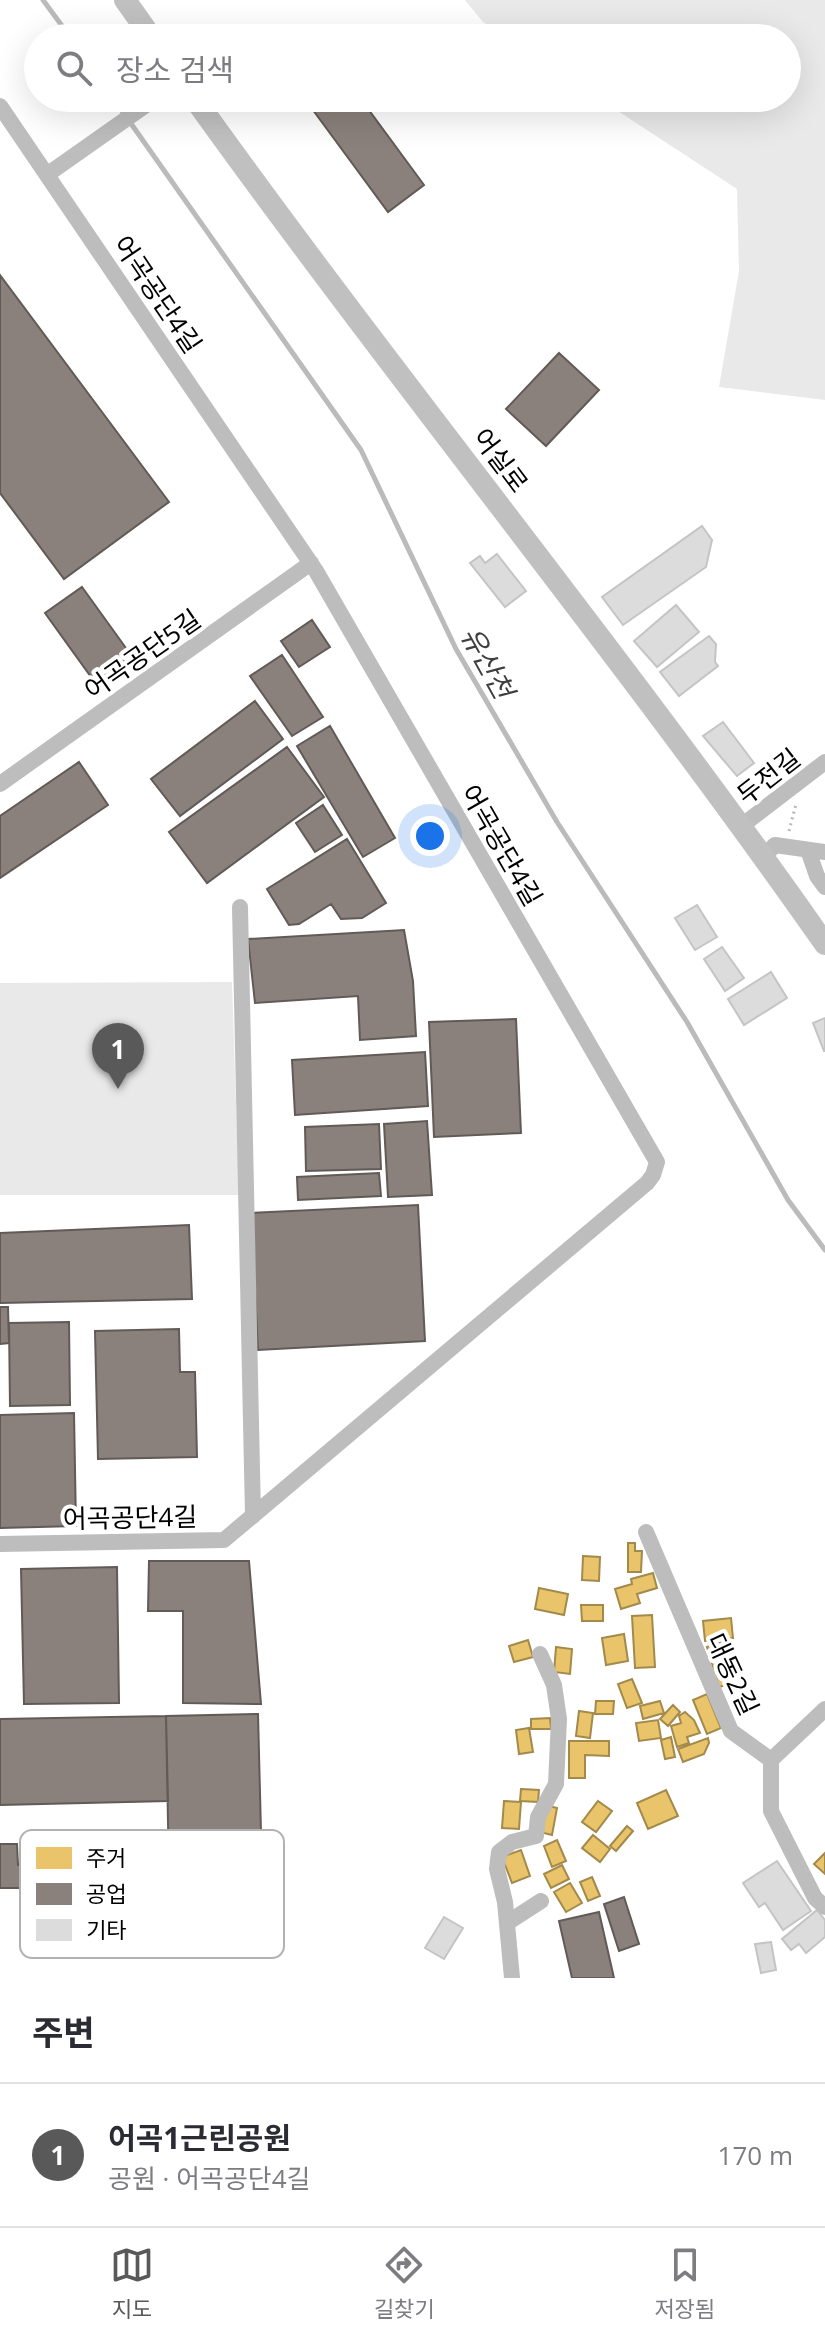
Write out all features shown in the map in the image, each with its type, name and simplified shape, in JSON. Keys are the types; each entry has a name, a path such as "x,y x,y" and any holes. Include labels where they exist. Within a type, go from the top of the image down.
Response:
{"main road":[{"path":"125,0 142,24"},
{"name":"어실로","path":"204,112 825,944"}],"street":[{"name":"어곡공단4길","path":"0,106 311,563 657,1162 647,1183 224,1540 0,1544"},
{"path":"48,174 136,112"},
{"name":"어곡공단5길","path":"0,784 311,563"},
{"name":"두전길","path":"740,827 825,762"},
{"path":"763,857 775,845 816,851 817,876 825,887"},
{"path":"240,907 253,1516"},
{"name":"대동2길","path":"646,1532 731,1731 771,1760"},
{"path":"512,1978 505,1902 497,1869 499,1852 512,1842 536,1836 538,1817 556,1784 559,1719 554,1685 540,1654"},
{"path":"825,1709 771,1760 771,1811 815,1898 825,1907"},
{"path":"507,1923 541,1901"}],"path":[{"path":"736,787 748,796 768,786"},
{"path":"785,847 797,802"}],"shaded area":[{"path":"465,0 825,0 825,400 719,387 739,271 737,189 619,112 801,112 801,24 483,22"},
{"path":"232,982 239,1195 0,1195 0,983"}],"building: 주거":[{"path":"628,1543 635,1543 635,1551 642,1551 641,1572 628,1572"},
{"path":"583,1556 600,1557 599,1581 582,1580"},
{"path":"653,1573 657,1588 637,1594 640,1603 621,1609 615,1589 632,1584 631,1579"},
{"path":"539,1588 568,1594 564,1615 535,1609"},
{"path":"581,1605 603,1605 603,1621 582,1621"},
{"path":"652,1615 655,1667 635,1668 632,1616"},
{"path":"731,1618 733,1638 705,1641 703,1621"},
{"path":"624,1634 628,1661 606,1665 602,1638"},
{"path":"528,1640 533,1657 514,1662 509,1646"},
{"path":"729,1640 735,1664 728,1666 733,1683 719,1687 707,1647"},
{"path":"556,1647 572,1649 570,1674 554,1672"},
{"path":"632,1679 642,1703 627,1708 618,1684"},
{"path":"707,1694 721,1728 707,1734 693,1700"},
{"path":"596,1701 614,1701 613,1714 595,1714"},
{"path":"660,1701 664,1713 643,1719 640,1706"},
{"path":"673,1705 680,1712 668,1726 660,1719"},
{"path":"579,1711 593,1713 590,1738 576,1736"},
{"path":"685,1712 694,1720 700,1733 687,1737 689,1743 677,1747 671,1726 681,1723 679,1716"},
{"path":"550,1718 551,1729 531,1729 531,1719"},
{"path":"658,1720 661,1738 639,1741 636,1723"},
{"path":"529,1728 533,1752 519,1754 516,1730"},
{"path":"671,1737 675,1757 665,1759 661,1740"},
{"path":"708,1738 704,1754 683,1762 678,1749"},
{"path":"569,1741 609,1741 609,1756 585,1755 585,1778 569,1778"},
{"path":"521,1789 539,1790 538,1802 520,1801"},
{"path":"666,1790 678,1816 648,1829 637,1803"},
{"path":"504,1801 521,1802 519,1829 502,1828"},
{"path":"598,1801 612,1811 596,1832 582,1822"},
{"path":"545,1805 557,1808 552,1835 540,1832"},
{"path":"627,1826 633,1831 616,1851 610,1846"},
{"path":"593,1835 610,1849 600,1862 582,1848"},
{"path":"557,1840 566,1861 552,1867 544,1846"},
{"path":"521,1850 530,1876 512,1883 502,1857"},
{"path":"825,1853 825,1874 814,1864"},
{"path":"562,1865 569,1879 551,1888 544,1874"},
{"path":"592,1877 600,1896 588,1901 580,1882"},
{"path":"570,1883 582,1903 566,1912 554,1892"}],"building: 공업":[{"path":"314,112 370,112 424,185 388,212"},
{"path":"0,275 169,502 64,579 0,493"},
{"path":"559,353 599,390 546,446 506,409"},
{"path":"82,587 136,662 99,688 45,613"},
{"path":"312,620 330,647 299,667 281,641"},
{"path":"282,655 323,717 292,736 250,676"},
{"path":"255,701 283,739 180,816 151,779"},
{"path":"330,726 395,838 363,857 297,746"},
{"path":"287,747 324,797 207,883 169,832"},
{"path":"79,762 108,805 0,878 0,816"},
{"path":"323,805 342,835 315,852 296,823"},
{"path":"347,839 386,903 362,918 341,919 331,904 299,924 289,925 267,889"},
{"path":"404,930 413,981 416,1036 360,1040 358,996 255,1003 248,939"},
{"path":"516,1019 521,1133 434,1137 429,1022"},
{"path":"425,1052 428,1106 295,1115 292,1060"},
{"path":"427,1121 432,1195 388,1197 384,1124"},
{"path":"379,1124 381,1169 306,1171 305,1127"},
{"path":"379,1173 381,1196 298,1200 297,1177"},
{"path":"418,1205 425,1341 258,1350 251,1213"},
{"path":"189,1225 192,1299 0,1303 0,1233"},
{"path":"0,1307 8,1307 9,1343 0,1344"},
{"path":"69,1322 70,1405 10,1406 9,1323"},
{"path":"179,1329 180,1372 195,1372 197,1457 98,1459 95,1331"},
{"path":"74,1413 76,1526 0,1528 0,1415"},
{"path":"149,1561 249,1561 261,1704 183,1703 183,1611 148,1611"},
{"path":"117,1567 119,1703 24,1704 21,1569"},
{"path":"258,1714 261,1830 168,1830 166,1716"},
{"path":"166,1716 168,1801 0,1805 0,1719"},
{"path":"0,1844 17,1844 20,1888 0,1888"},
{"path":"624,1897 639,1944 619,1951 604,1904"},
{"path":"599,1912 614,1978 572,1978 559,1921"}],"building: 기타":[{"path":"702,526 712,540 706,567 623,625 602,597"},
{"path":"497,554 526,591 505,607 470,563 480,556 485,563"},
{"path":"676,605 699,632 657,667 634,641"},
{"path":"709,636 716,644 715,662 718,666 679,696 660,672"},
{"path":"723,722 754,763 737,776 703,736"},
{"path":"697,905 717,937 695,950 675,918"},
{"path":"722,947 744,978 725,991 704,959"},
{"path":"771,972 787,998 744,1025 728,999"},
{"path":"825,1018 825,1051 824,1051 813,1023"},
{"path":"777,1861 811,1911 783,1930 765,1903 759,1907 743,1883"},
{"path":"817,1910 825,1920 825,1937 806,1953 799,1944 791,1950 782,1939"},
{"path":"444,1917 463,1928 444,1959 425,1948"},
{"path":"771,1942 776,1970 761,1973 755,1944"}],"waterway":[{"name":"유산천","path":"43,0 61,24"},
{"name":"유산천","path":"123,112 361,450 456,649 557,822 687,1022 788,1200 825,1250"}],"place":[{"name":"어곡1근린공원","path":"118,1089"}]}
